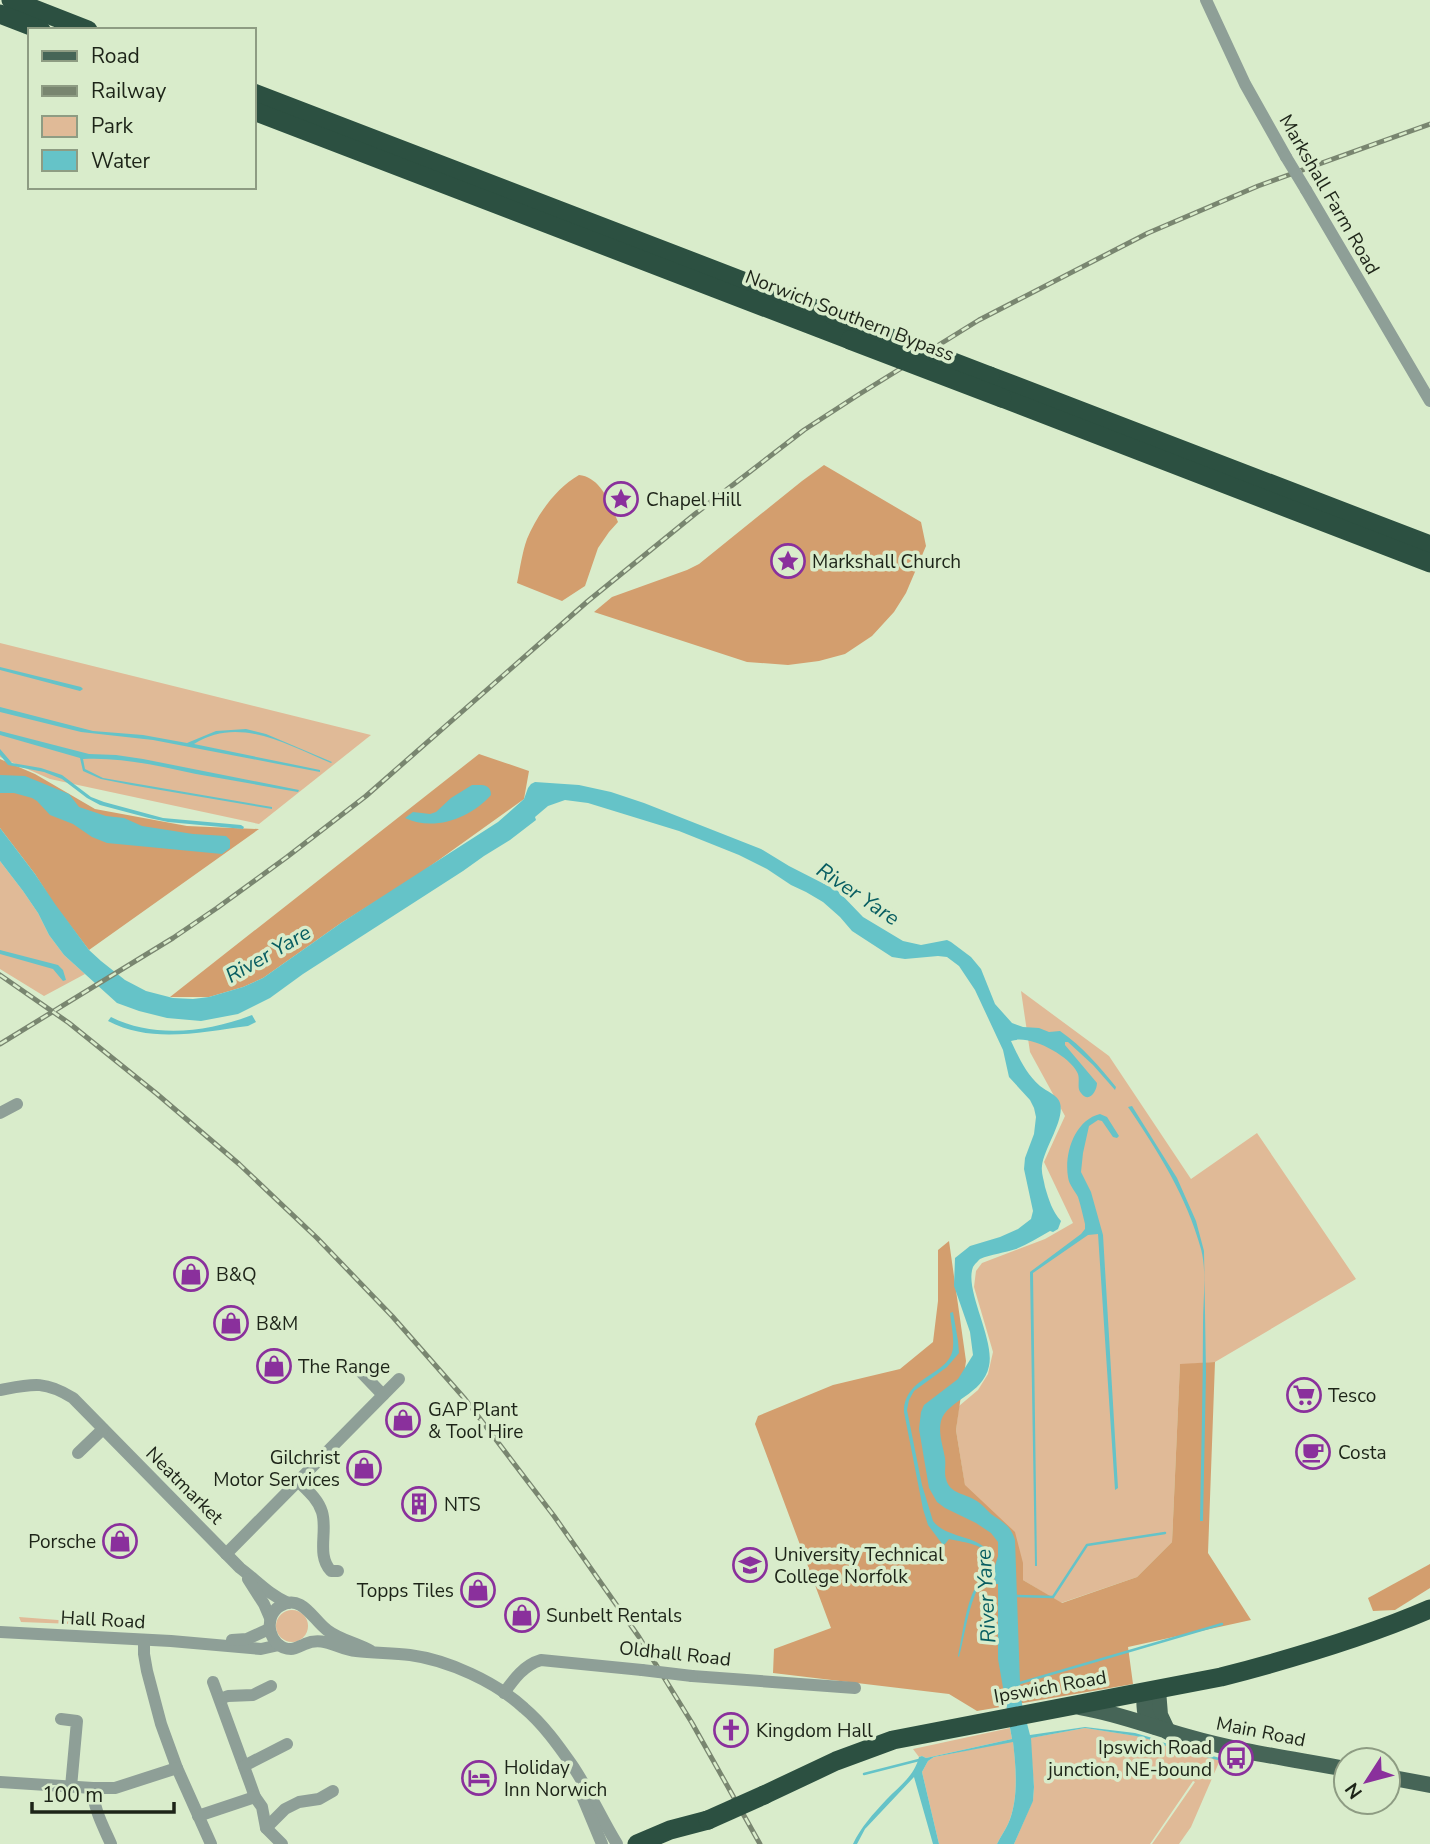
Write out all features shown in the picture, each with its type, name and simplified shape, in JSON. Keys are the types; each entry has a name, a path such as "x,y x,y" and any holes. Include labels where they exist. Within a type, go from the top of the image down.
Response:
{"highway":[{"path":"10,0 83,28"},
{"path":"0,14 36,28"},
{"name":"Norwich Southern Bypass","path":"256,94 1430,545"},
{"name":"Norwich Southern Bypass","path":"256,112 1430,563"},
{"name":"Ipswich Road","path":"658,1844 836,1761 893,1740 1151,1691 1272,1664 1409,1618 1430,1607"},
{"name":"Ipswich Road","path":"637,1844 670,1830 700,1826"},
{"name":"Ipswich Road","path":"674,1844 700,1826"}],"main road":[{"path":"1151,1691 1160,1714 1162,1730"},
{"name":"Main Road","path":"1073,1706 1098,1710 1162,1730 1267,1756 1332,1767"},
{"path":"1402,1780 1430,1785"}],"street":[{"name":"Markshall Farm Road","path":"1206,0 1245,84 1430,401"},
{"path":"0,1113 17,1104"},
{"path":"361,1372 383,1395"},
{"path":"226,1554 399,1379"},
{"name":"Neatmarket","path":"0,1390 33,1384 58,1389 73,1398 240,1568 273,1597 288,1603"},
{"path":"78,1453 103,1429"},
{"path":"298,1481 321,1509 325,1523 325,1564 331,1571 338,1571"},
{"name":"Neatmarket","path":"240,1568 264,1604 270,1624"},
{"name":"Hall Road","path":"204,1643 247,1639 270,1624 274,1612 288,1603 302,1605 326,1630 371,1651"},
{"path":"308,1643 316,1625 314,1616"},
{"path":"270,1624 279,1645"},
{"name":"Hall Road","path":"0,1632 204,1643 261,1649 279,1645 294,1649 322,1640 355,1651 411,1655 443,1663 504,1693 524,1707 573,1766 617,1844"},
{"path":"144,1640 147,1671 161,1724 177,1768 211,1844"},
{"name":"Oldhall Road","path":"504,1693 527,1667 541,1660 855,1688"},
{"path":"213,1682 255,1797 262,1807 266,1828 282,1844"},
{"path":"220,1699 253,1695 271,1686"},
{"path":"61,1719 83,1721 71,1787"},
{"name":"Hall Road","path":"552,1738 582,1796 602,1844"},
{"path":"244,1766 286,1744"},
{"path":"0,1782 116,1788 177,1768"},
{"path":"93,1788 98,1814 111,1844"},
{"path":"266,1828 285,1809 333,1791"},
{"path":"198,1816 255,1797"}],"green space":[{"path":"0,643 371,735 259,824 50,779 0,757"},
{"path":"0,861 38,913 49,935 64,955 85,974 44,996 0,969"},
{"path":"1021,991 1109,1056 1191,1179 1257,1133 1356,1279 1215,1362 1180,1365 1172,1542 1137,1577 1061,1603 1023,1580 965,1486 956,1430 959,1406 978,1390 988,1374 993,1352 974,1287 976,1271 982,1263 1045,1239 1073,1223 1044,1162 1065,1116 1030,1052"},
{"path":"292,1610 303,1615 308,1626 303,1637 292,1642 281,1637 276,1626 281,1615"},
{"path":"19,1617 71,1621 73,1624 21,1622"},
{"path":"1010,1728 1012,1739 926,1758 919,1757 913,1749"},
{"path":"1085,1728 1137,1736 1220,1760 1191,1827 1179,1844 1152,1844 1195,1782 1193,1781 1150,1844 1014,1844 1033,1800 1030,1738"},
{"path":"1013,1741 1016,1772 1014,1805 997,1844 939,1844 922,1772 928,1761 934,1757"}],"shaded area":[{"path":"824,465 921,522 926,546 906,593 894,612 872,636 845,654 788,665 747,662 594,612 612,597 699,564"},
{"path":"579,475 587,477 599,486 618,522 598,548 585,586 562,601 517,583 525,544 536,521 555,495"},
{"path":"479,754 529,771 524,799 415,877 341,923 263,978 209,997 170,997"},
{"path":"0,759 35,774 95,809 187,826 259,829 89,950 0,828"},
{"path":"949,1241 966,1361 956,1430 965,1485 1015,1532 1023,1563 1023,1580 1062,1603 1137,1577 1172,1542 1180,1364 1215,1362 1208,1553 1251,1620 1128,1647 1133,1684 977,1711 949,1694 773,1673 774,1649 831,1628 755,1424 758,1416 833,1385 900,1369 933,1342 938,1301 938,1250"},
{"path":"1430,1564 1430,1588 1395,1610 1373,1611 1368,1598"}],"water":[{"path":"0,667 83,689 80,691 0,670"},
{"path":"0,707 93,731 143,735 187,743 216,731 246,729 266,734 332,762 280,741 246,733 228,732 194,744 320,772 153,740 81,732 0,712"},
{"path":"0,731 89,754 143,759 299,790 298,792 140,763 83,759 85,769 103,778 272,809 131,785 101,779 83,771 80,758 0,735"},
{"path":"0,749 12,763 62,775 91,797 104,802 163,818 244,827 168,822 100,805 62,779 44,772 8,765 0,755"},
{"path":"0,775 25,776 69,794 79,807 106,816 124,818 142,826 226,836 230,840 230,848 222,854 107,843 50,815 32,798 14,793 0,793"},
{"path":"535,782 579,785 644,803 761,849 838,891 863,917 903,941 921,945 947,940 951,942 971,957 981,969 995,1004 1012,1023 1049,1032 1060,1031 1097,1064 1116,1087 1115,1090 1068,1042 1065,1042 1065,1045 1097,1083 1090,1097 1084,1096 1080,1091 1078,1074 1057,1053 1037,1043 1011,1041 1031,1076 1060,1103 1060,1117 1042,1169 1049,1201 1061,1221 1058,1229 1053,1232 1050,1231 1016,1249 980,1259 973,1267 971,1277 988,1342 989,1366 980,1384 950,1408 940,1426 948,1484 954,1490 977,1501 1003,1522 1015,1540 1020,1683 1030,1735 1085,1727 1135,1733 1156,1739 1155,1741 1085,1728 1031,1738 1033,1801 1014,1844 997,1844 1014,1805 1016,1773 1013,1742 934,1757 928,1761 922,1772 939,1844 933,1844 914,1777 865,1829 857,1844 853,1844 872,1816 910,1776 919,1757 926,1758 1012,1739 998,1659 998,1584 993,1584 995,1580 992,1576 998,1556 998,1542 991,1533 976,1523 937,1502 929,1488 919,1429 924,1405 958,1379 973,1355 970,1332 954,1286 955,1258 970,1246 1018,1229 1031,1219 1033,1211 1024,1169 1034,1134 1034,1108 1009,1077 1003,1050 975,990 959,966 947,957 892,957 852,931 823,902 739,855 679,831 588,803 565,800 548,806 535,817 536,820 510,840 270,998 238,1014 201,1021 167,1018 117,1003 64,955 49,935 38,913 0,861 0,828 89,950 101,961 125,980 146,991 173,998 209,997 263,978 341,923 498,822 524,799 528,788"},
{"path":"472,785 489,788 491,795 463,816 428,824 405,818 413,812 436,812 451,798"},
{"path":"0,950 58,965 66,980 63,981 53,969 0,954"},
{"path":"252,1015 256,1022 248,1026 177,1034 142,1032 108,1021 111,1017 145,1028 182,1031 218,1026"},
{"path":"1132,1106 1177,1178 1196,1221 1204,1251 1206,1373 1203,1521 1200,1521 1203,1258 1188,1210 1161,1158 1128,1107"},
{"path":"1100,1114 1107,1117 1119,1136 1113,1137 1102,1121 1098,1120 1089,1126 1081,1172 1091,1192 1103,1235 1118,1488 1115,1490 1098,1234 1088,1235 1033,1273 1035,1566 1030,1272 1085,1229 1078,1197 1069,1180 1068,1158 1078,1130 1091,1117"},
{"path":"953,1312 959,1353 947,1367 914,1391 907,1410 922,1485 933,1521 947,1531 980,1544 992,1556 990,1568 972,1603 959,1657 969,1603 989,1560 982,1548 965,1542 949,1539 943,1545 928,1525 904,1412 911,1390 950,1357 953,1343 950,1313"}],"waterway":[{"path":"1017,1596 1053,1597 1087,1545 1165,1533"},
{"path":"1020,1683 1222,1624"},
{"path":"1160,1743 1226,1761"},
{"path":"864,1774 919,1760"}],"railway":[{"path":"0,1044 173,938 287,857 366,796 588,601 695,514 804,430 858,395 979,320 1148,233 1258,186 1430,124"},
{"path":"0,975 69,1023 239,1164 317,1238 392,1316 465,1399 554,1516 639,1637 692,1723 760,1844"}],"place":[{"name":"Chapel Hill","path":"621,499"},
{"name":"Markshall Church","path":"788,561"},
{"name":"B&Q","path":"191,1274"},
{"name":"B&M","path":"231,1323"},
{"name":"The Range","path":"274,1366"},
{"name":"Tesco","path":"1304,1395"},
{"name":"GAP Plant & Tool Hire","path":"403,1420"},
{"name":"Costa","path":"1313,1452"},
{"name":"Gilchrist Motor Services","path":"364,1468"},
{"name":"NTS","path":"419,1504"},
{"name":"Porsche","path":"120,1541"},
{"name":"University Technical College Norfolk","path":"750,1565"},
{"name":"Topps Tiles","path":"478,1590"},
{"name":"Sunbelt Rentals","path":"522,1615"},
{"name":"Kingdom Hall","path":"731,1730"},
{"name":"Ipswich Road junction, NE-bound","path":"1236,1758"},
{"name":"Holiday Inn Norwich","path":"479,1778"}],"water label":[{"name":"River Yare","path":"858,894"},
{"name":"River Yare","path":"268,954"},
{"name":"River Yare","path":"986,1596"}]}
